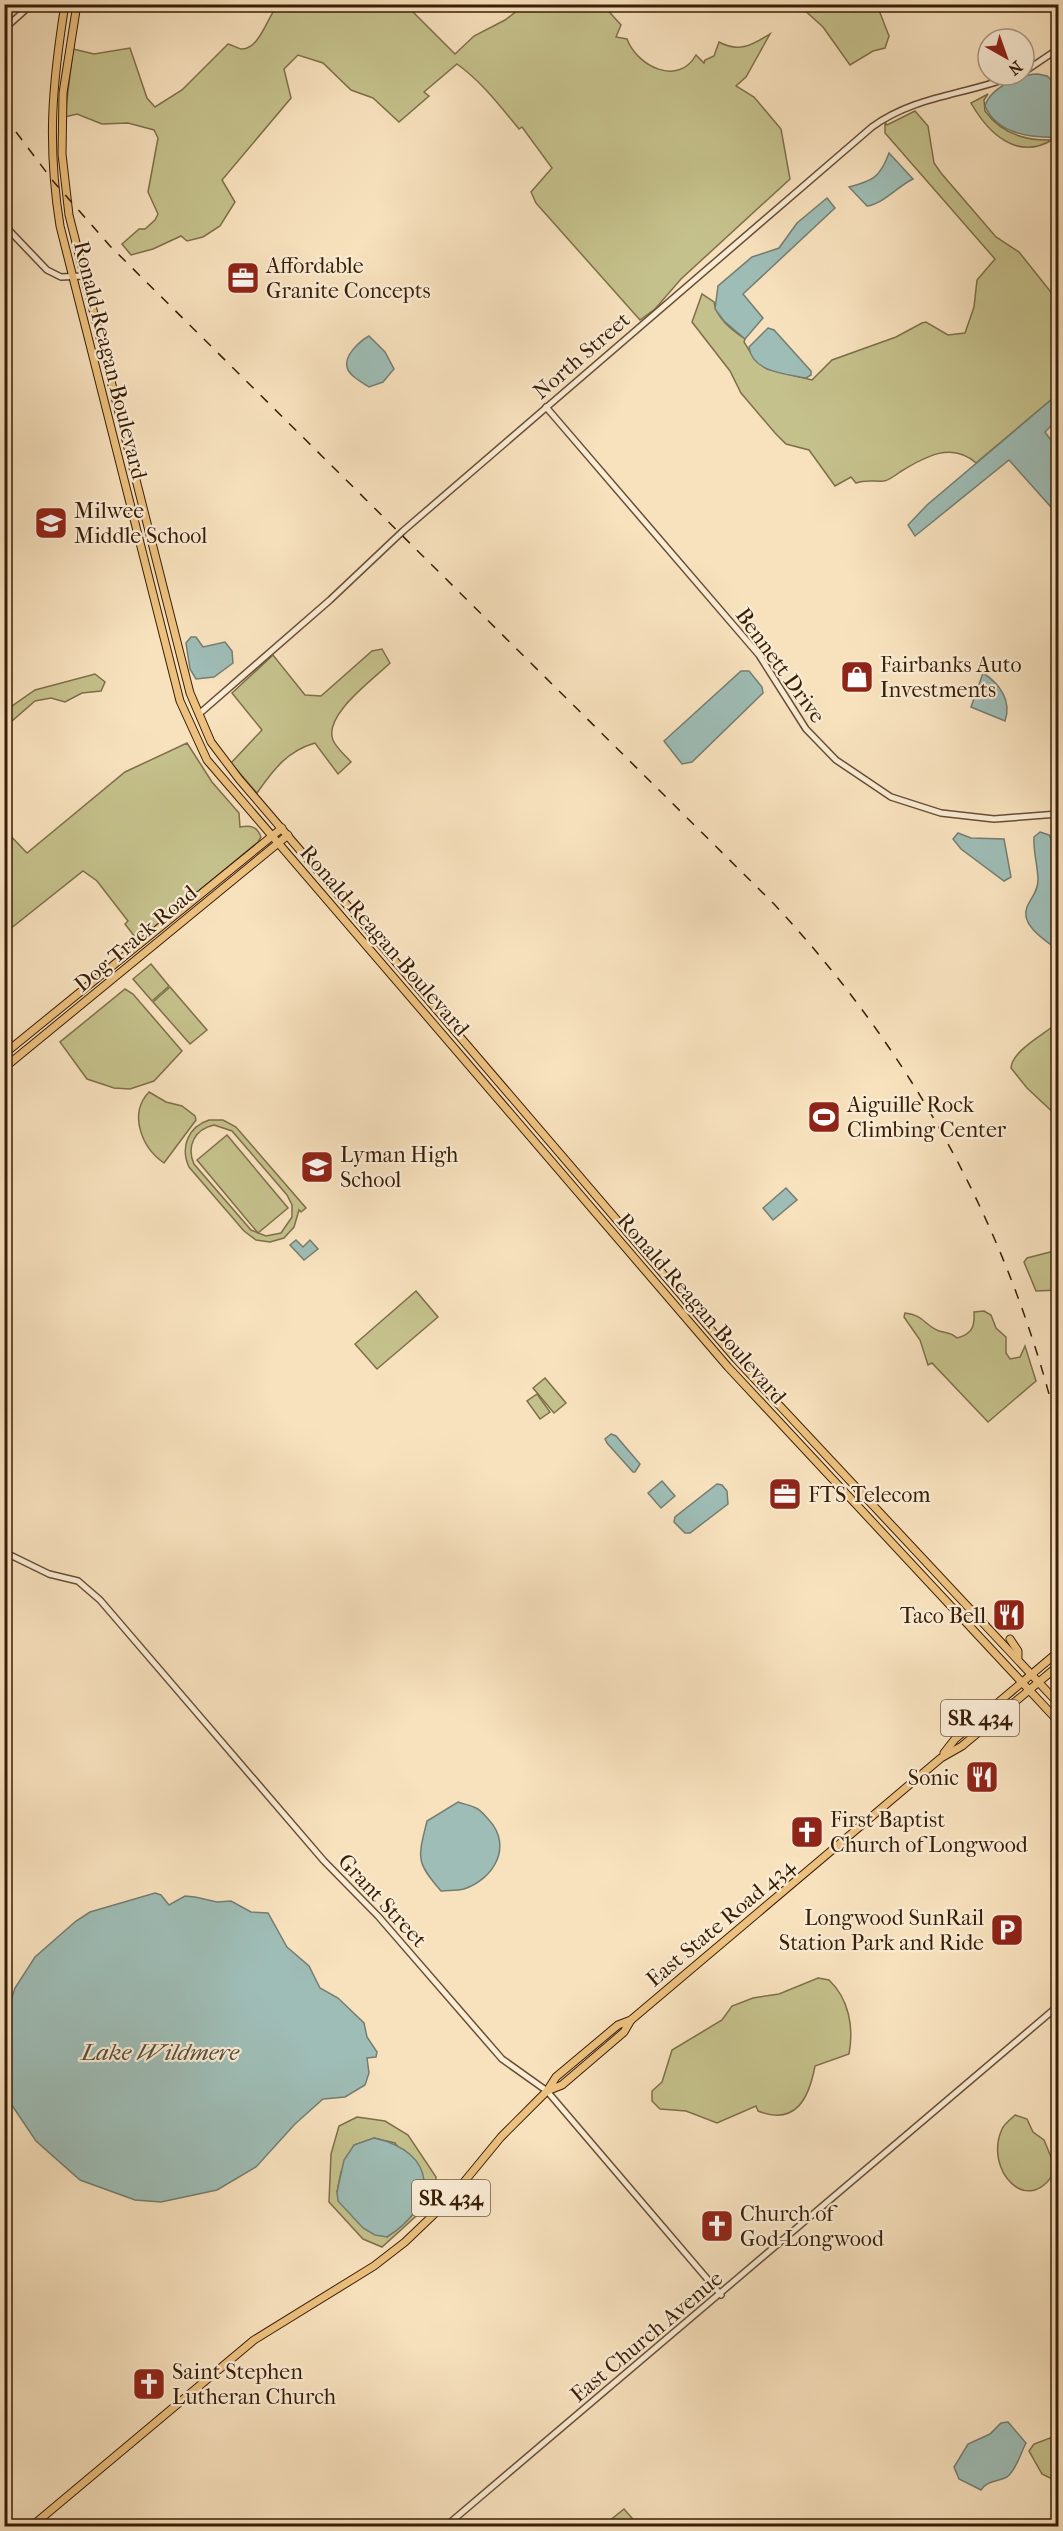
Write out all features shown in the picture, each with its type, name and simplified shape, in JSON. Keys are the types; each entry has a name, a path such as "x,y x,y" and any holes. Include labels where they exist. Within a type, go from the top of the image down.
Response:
{"main road":[{"name":"Ronald Reagan Boulevard","path":"65,4 52,97 51,154 60,226 180,701 207,760 755,1397 1059,1721"},
{"name":"Ronald Reagan Boulevard","path":"77,4 63,93 62,154 69,215 190,693 218,753 736,1359 1059,1703"},
{"name":"Dog Track Road","path":"4,1054 282,828"},
{"name":"Dog Track Road","path":"4,1068 288,835"},
{"path":"364,944 373,936"},
{"path":"1010,1639 1018,1650 1018,1657"},
{"name":"SR 434","path":"1023,1681 1059,1652"},
{"name":"SR 434","path":"1030,1689 1059,1666"},
{"name":"East State Road 434","path":"941,1758 956,1739 1023,1681"},
{"name":"East State Road 434","path":"547,2091 562,2085 624,2032 631,2020 941,1758 962,1746 1030,1689"},
{"name":"SR 434","path":"32,2526 254,2340 374,2266 405,2242 450,2199 504,2134 547,2091"}],"street":[{"path":"4,29 32,4"},
{"path":"1036,64 1059,49"},
{"name":"North Street","path":"199,714 324,606 403,531 888,115 916,102 976,86"},
{"path":"4,225 47,270 56,276 83,276"},
{"name":"Bennett Drive","path":"546,407 759,655 806,729 836,760 891,797 941,813 994,819 1059,814"},
{"name":"Grant Street","path":"4,1552 49,1574 78,1581 100,1600 324,1861 378,1916 501,2059 547,2091 721,2295"},
{"name":"East Church Avenue","path":"446,2526 1059,2006"}],"shaded area":[{"path":"278,5 406,5 455,54 474,36 505,20 525,5 603,5 621,25 616,37 627,39 632,49 648,64 669,71 679,70 688,65 696,55 704,63 705,60 714,56 719,42 739,47 751,44 770,34 746,77 736,86 754,97 781,129 790,179 681,279 655,309 640,320 536,203 531,192 552,168 522,127 519,129 475,79 457,64 424,92 429,96 399,122 373,98 351,90 323,63 298,55 284,69 291,98 222,180 235,202 220,226 203,237 187,241 181,236 153,249 131,255 122,244 139,229 145,229 158,214 148,192 158,138 154,130 128,123 102,124 77,114 65,117 73,49 94,54 130,48 147,98 155,107 182,90 228,44 242,49 254,44"},
{"path":"803,5 877,5 889,36 885,48 873,51 850,65 823,27 801,7"},
{"path":"988,94 984,100 985,111 998,125 1023,137 1052,140 1039,146 1027,147 1005,141 986,124 971,103"},
{"path":"915,111 928,126 934,163 941,173 996,237 1019,252 1058,301 1058,394 976,463 967,456 948,452 919,461 886,480 856,483 851,477 835,486 809,450 786,444 775,433 741,393 730,371 692,322 702,294 714,302 715,308 725,323 745,339 744,342 755,360 767,369 812,380 832,360 896,337 922,323 926,322 948,335 965,333 974,307 977,280 995,259 885,133 885,122 887,125"},
{"path":"382,649 390,663 342,709 332,730 334,743 351,762 338,774 315,743 289,756 275,769 257,793 231,763 262,730 232,693 273,655 305,695 321,696 372,651"},
{"path":"95,674 105,682 101,691 82,693 65,702 51,698 35,701 5,727 5,711 35,690"},
{"path":"187,743 212,782 239,813 240,827 255,828 261,837 258,842 138,941 125,924 128,921 97,881 83,871 5,933 5,830 27,853 125,772"},
{"path":"151,964 169,986 152,1001 133,979"},
{"path":"170,987 207,1030 190,1044 153,1002"},
{"path":"125,989 133,994 182,1051 154,1081 130,1089 114,1088 87,1079 60,1042"},
{"path":"1058,1024 1058,1117 1027,1088 1011,1068 1022,1050"},
{"path":"149,1092 166,1102 182,1106 195,1116 196,1120 164,1163 149,1149 140,1130 139,1110"},
{"path":"209,1120 223,1120 236,1127 306,1208 301,1212 299,1210 294,1227 284,1238 270,1242 256,1240 244,1231 189,1167 186,1160 186,1145 191,1133","holes":["214,1125 232,1131 287,1195 292,1205 292,1217 281,1233 266,1236 251,1230 194,1164 191,1151 197,1134"]},
{"path":"227,1135 288,1208 258,1233 197,1160"},
{"path":"1058,1250 1058,1290 1036,1291 1024,1262 1027,1258"},
{"path":"416,1291 438,1317 377,1369 355,1344"},
{"path":"984,1311 991,1315 996,1328 1006,1337 1006,1353 1010,1359 1020,1357 1025,1346 1036,1381 988,1422 932,1363 928,1365 920,1340 904,1317 905,1313 911,1314 934,1329 957,1338 972,1329 974,1312"},
{"path":"545,1378 566,1403 554,1413 533,1388"},
{"path":"537,1394 550,1412 540,1419 527,1401"},
{"path":"818,1978 829,1980 845,2005 851,2034 849,2054 815,2066 809,2089 798,2106 791,2112 771,2115 758,2111 756,2106 717,2123 686,2111 660,2109 652,2101 652,2091 662,2082 672,2050 722,2020 732,2006 753,1998 779,1994"},
{"path":"1015,2115 1027,2119 1033,2132 1044,2140 1056,2169 1045,2184 1034,2190 1022,2190 1012,2184 1004,2174 999,2160 998,2145 1002,2129"},
{"path":"357,2117 385,2121 408,2135 436,2177 435,2199 382,2247 363,2239 329,2202 331,2154 339,2126","holes":["374,2138 395,2143 426,2186 412,2216 387,2237 337,2192 341,2172 354,2145"]},
{"path":"1058,2435 1058,2480 1056,2481 1042,2474 1029,2451 1034,2444"},
{"path":"624,2509 639,2526 603,2526"}],"water":[{"path":"1036,74 1047,76 1058,86 1057,137 1036,137 1015,132 998,123 985,106 988,99 1001,87 1036,87"},
{"path":"889,153 913,179 879,202 867,206 849,187 864,183 874,177 882,168"},
{"path":"827,198 835,208 743,294 763,318 745,339 724,321 715,309 718,286 752,257 779,248 797,223"},
{"path":"768,328 774,330 811,371 811,375 806,378 780,373 756,362 749,347"},
{"path":"369,336 385,352 394,369 383,382 369,387 350,373 347,362 354,349"},
{"path":"1058,394 1058,419 1045,432 1058,450 1058,515 1009,460 915,536 908,525 927,505"},
{"path":"191,637 196,637 203,647 225,642 232,651 233,663 214,677 196,679 190,669 186,643"},
{"path":"741,671 749,671 762,687 763,693 692,762 682,764 664,741"},
{"path":"983,673 995,682 1006,700 1005,721 971,707"},
{"path":"1040,832 1049,835 1054,843 1058,943 1054,947 1034,930 1026,913 1038,884 1034,837"},
{"path":"958,833 971,838 1004,839 1011,877 1004,881 961,849 953,839"},
{"path":"786,1188 797,1200 773,1220 763,1208"},
{"path":"296,1240 303,1247 310,1240 318,1249 304,1260 290,1245"},
{"path":"611,1434 616,1436 640,1464 635,1472 607,1443 605,1439"},
{"path":"662,1481 675,1496 661,1508 648,1493"},
{"path":"717,1484 722,1485 727,1491 728,1504 690,1533 685,1533 674,1522 675,1517"},
{"path":"458,1802 478,1809 489,1820 496,1830 500,1851 497,1860 484,1878 461,1890 441,1891 423,1865 422,1843 427,1821"},
{"name":"Lake Wildmere","path":"155,1893 161,1895 169,1905 185,1896 217,1902 231,1901 251,1912 268,1913 287,1947 309,1966 320,1988 338,1998 364,2023 367,2037 377,2052 376,2057 367,2058 369,2073 365,2085 345,2097 323,2099 295,2124 256,2167 217,2190 161,2202 135,2200 80,2180 36,2141 5,2095 5,2019 15,1988 35,1957 76,1921 90,1912"},
{"path":"374,2138 395,2145 410,2155 420,2167 424,2180 423,2195 416,2210 404,2224 387,2237 375,2235 363,2228 338,2201 337,2192 344,2160 354,2145"},
{"path":"1008,2422 1026,2443 1010,2474 987,2484 981,2490 959,2479 954,2467 968,2444 990,2434 1001,2423"}],"railway":[{"path":"4,116 53,181 110,246 774,904 824,961 870,1021 912,1083 950,1148 984,1215 1013,1284 1038,1355 1058,1429"}],"place":[{"name":"Affordable Granite Concepts","path":"243,278"},
{"name":"Milwee Middle School","path":"51,523"},
{"name":"Fairbanks Auto Investments","path":"857,677"},
{"name":"Aiguille Rock Climbing Center","path":"824,1117"},
{"name":"Lyman High School","path":"317,1167"},
{"name":"FTS Telecom","path":"785,1494"},
{"name":"Taco Bell","path":"1009,1615"},
{"name":"Sonic","path":"982,1777"},
{"name":"First Baptist Church of Longwood","path":"807,1832"},
{"name":"Longwood SunRail Station Park and Ride","path":"1007,1930"},
{"name":"Church of God-Longwood","path":"717,2226"},
{"name":"Saint Stephen Lutheran Church","path":"149,2384"}]}
